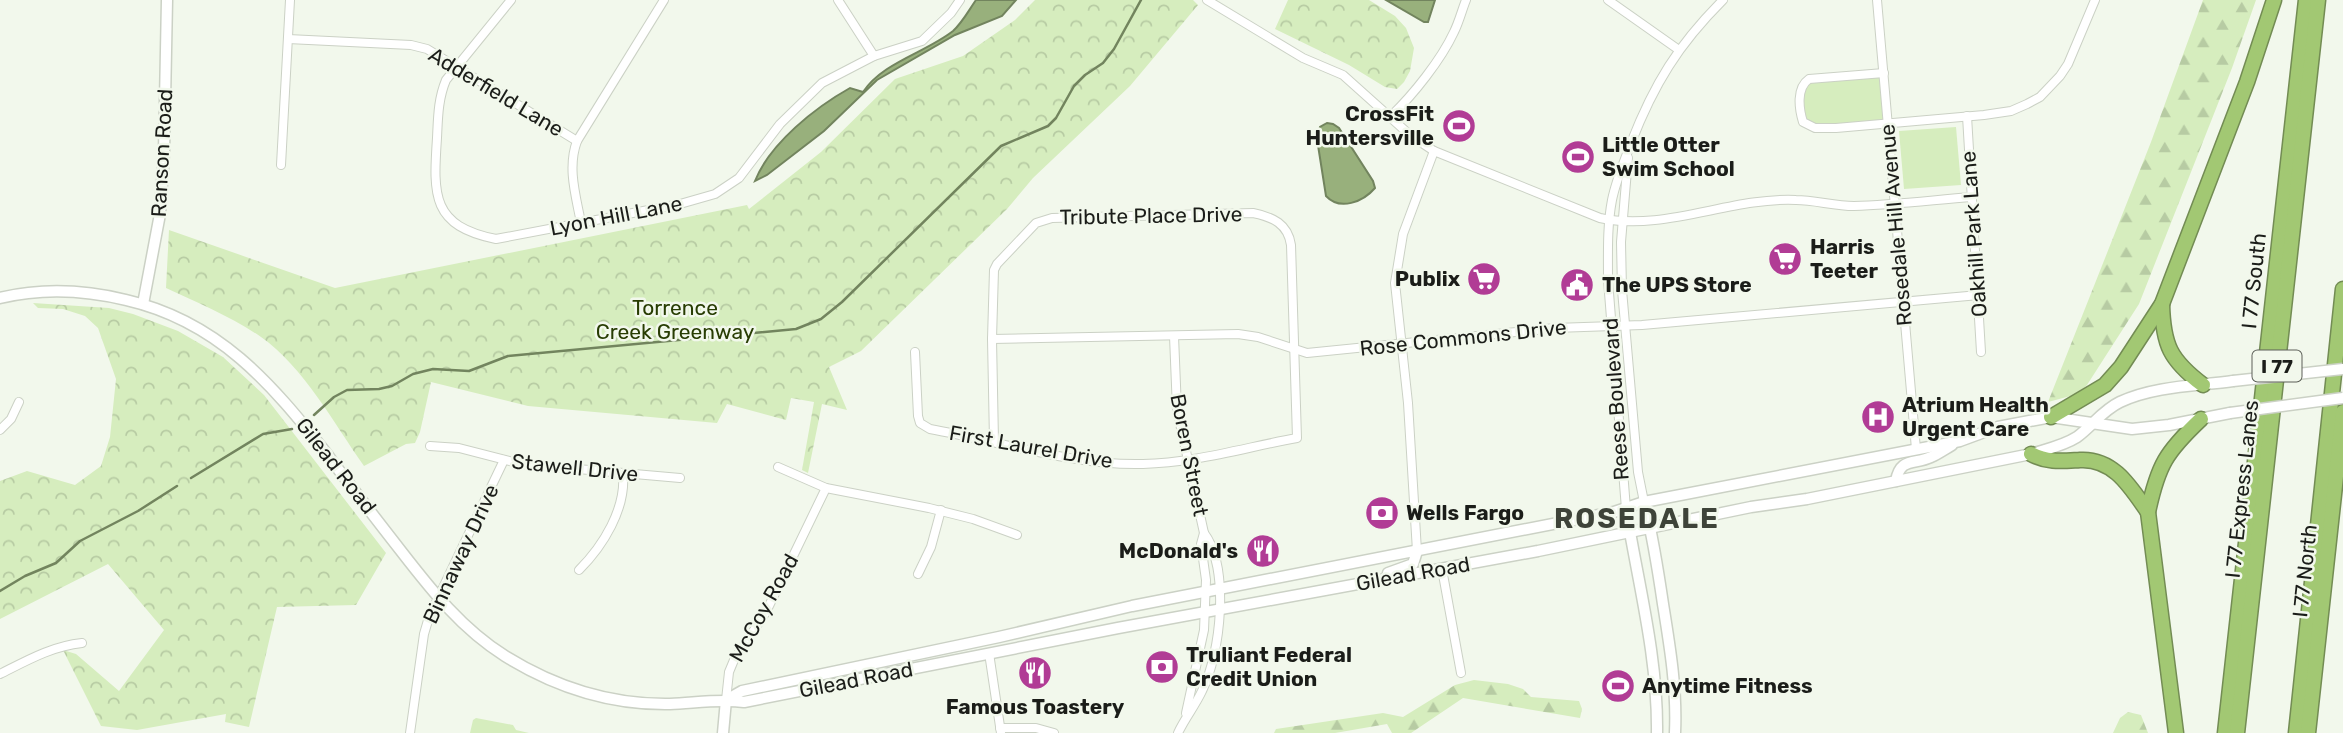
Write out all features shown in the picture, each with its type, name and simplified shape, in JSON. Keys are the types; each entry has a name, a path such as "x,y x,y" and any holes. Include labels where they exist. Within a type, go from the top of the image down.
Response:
{"highway":[{"path":"2051,417 2105,385 2121,367 2162,304 2247,82 2274,0"},
{"name":"I 77 South","path":"2225,733 2306,0"},
{"name":"I 77 Express Lanes","path":"2237,733 2318,0"},
{"path":"2296,733 2343,289"},
{"path":"2162,304 2164,335 2169,351 2183,369 2203,385"},
{"name":"I 77 North","path":"2308,733 2343,412"},
{"path":"2176,733 2148,512 2155,481 2164,460 2174,445 2201,419"},
{"path":"2031,454 2045,461 2098,461 2127,483 2148,512"}],"main road":[{"name":"Ranson Road","path":"143,304 160,214 167,0"},
{"name":"Gilead Road","path":"0,298 63,291 103,295 162,310 207,333 227,346 266,380 302,422 437,597 488,645 538,674 586,694 642,703 670,704 726,700 744,702 2031,454 2070,441 2113,405 2130,398 2156,391 2343,369"},
{"name":"Gilead Road","path":"726,700 747,690 1220,589 1626,509 1644,502 1960,441 1998,427 2051,417 2132,429 2343,398"},
{"path":"1896,481 1903,465 1930,458 1960,441"},
{"name":"Reese Boulevard","path":"1644,502 1651,527 1675,685 1675,733"},
{"name":"Reese Boulevard","path":"1626,509 1654,671 1657,733"},
{"path":"1341,587 1409,567 1416,561 1417,551"},
{"name":"McCoy Road","path":"723,733 726,700"}],"street":[{"path":"281,165 290,0"},
{"name":"Lyon Hill Lane","path":"511,0 446,80 440,94 434,178 435,192 457,227 472,234 496,239 680,204 715,194 739,178 780,124 822,83 874,56 922,41 951,13 960,0"},
{"path":"581,223 572,172 572,154 577,141 664,0"},
{"path":"838,0 874,56"},
{"path":"1207,0 1303,58 1343,75 1410,135 1434,151 1609,220 1680,216 1725,206 1796,200 1838,206 1972,197"},
{"path":"1391,116 1443,51 1454,32 1466,0"},
{"path":"1608,0 1622,4 1679,50"},
{"name":"Reese Boulevard","path":"1626,509 1608,280 1609,220 1618,176 1652,92 1695,29 1723,0"},
{"name":"Rosedale Hill Avenue","path":"1877,0 1916,449"},
{"path":"1884,73 1809,79 1800,90 1804,122 1815,128 2011,111 2034,100 2050,88 2068,64 2095,0"},
{"name":"Adderfield Lane","path":"288,40 411,45 427,49 577,141"},
{"name":"Oakhill Park Lane","path":"1967,116 1982,352"},
{"name":"Reese Boulevard","path":"1629,149 1622,267 1638,472 1644,502"},
{"path":"1417,551 1408,403 1395,283 1396,262 1403,234 1434,151"},
{"name":"Tribute Place Drive","path":"994,441 994,270 1036,223 1052,218 1253,213 1280,223 1290,235 1297,438"},
{"name":"Rose Commons Drive","path":"992,340 1238,334 1258,337 1307,353 1535,330 1625,326 1979,295"},
{"name":"Boren Street","path":"1174,336 1177,410 1204,533 1212,544 1220,589 1220,609 1209,672 1202,692 1178,733"},
{"name":"First Laurel Drive","path":"915,352 920,423 930,429 1072,457 1126,464 1188,459 1297,438"},
{"path":"0,430 11,419 19,402"},
{"name":"Stawell Drive","path":"430,446 459,448 521,464 680,478"},
{"name":"Binnaway Drive","path":"410,733 424,634 437,597 504,460"},
{"path":"778,467 826,488 941,510 1017,535"},
{"path":"579,570 593,554 612,521 622,498 623,474"},
{"name":"McCoy Road","path":"726,700 729,672 734,660 765,612 826,488"},
{"path":"918,574 931,547 941,510"},
{"name":"Boren Street","path":"1186,716 1206,611 1201,544 1204,533"},
{"path":"1442,569 1461,673"},
{"path":"0,674 67,644 82,643"},
{"path":"989,653 1001,730 1037,728 1054,733"}],"green space":[{"name":"Torrence Creek Greenway","path":"1035,0 1193,0 1198,5 1130,86 1033,178 1007,209 861,351 829,367 847,410 822,404 808,473 802,470 814,402 791,398 786,420 727,404 717,423 528,406 431,382 415,443 406,444 364,466 317,397 276,349 238,323 166,288 169,230 335,288 747,205 749,209 821,152 895,79 963,56 1015,20"},
{"path":"1288,0 1369,0 1395,16 1406,28 1414,48 1410,71 1404,82 1397,89 1385,87 1349,65 1275,29"},
{"path":"2203,0 2256,0 2139,304 2087,385 2078,394 2048,402 2151,142"},
{"path":"1884,73 1887,123 1815,128 1803,122 1802,85 1805,82"},
{"path":"1956,127 1961,185 1904,189 1899,131"},
{"path":"33,303 109,308 133,314 178,331 223,357 264,395 386,553 356,605 277,607 249,727 225,722 226,714 137,730 101,726 63,650 76,654 119,691 164,630 108,564 0,619 0,481 27,471 75,485 101,466 110,437 116,379 98,328 85,316 63,309 38,308"},
{"path":"1474,680 1508,684 1523,689 1531,697 1579,701 1582,709 1580,718 1463,698 1411,733 1392,733 1387,724 1335,733 1274,733 1276,729 1383,713 1403,717 1455,685"},
{"path":"2128,712 2141,715 2148,733 2113,733 2120,718"},
{"path":"476,718 513,725 516,730 529,733 470,733"}],"shaded area":[{"path":"976,0 1016,0 1002,16 955,35 877,80 824,131 767,175 755,181 771,153 795,127 850,88 863,92 893,65 942,39 956,28"},
{"path":"1386,0 1435,0 1428,22 1424,22"},
{"path":"1327,123 1339,128 1373,181 1375,188 1358,201 1344,204 1332,201 1326,196 1317,139 1320,127"}],"waterway":[{"path":"314,415 334,397 347,390 392,386 413,374 433,369 469,371 508,356 796,329 821,319 842,302 1001,146 1048,126 1056,118 1074,86 1103,63 1114,49 1141,0"},
{"path":"191,478 263,434 292,429"},
{"path":"0,591 25,576 56,563 80,541 138,511 177,486"}],"place":[{"name":"CrossFit Huntersville","path":"1459,126"},
{"name":"Little Otter Swim School","path":"1578,157"},
{"name":"Harris Teeter","path":"1785,259"},
{"name":"Publix","path":"1484,279"},
{"name":"The UPS Store","path":"1577,285"},
{"name":"Atrium Health Urgent Care","path":"1878,417"},
{"name":"Wells Fargo","path":"1382,513"},
{"name":"McDonald's","path":"1263,551"},
{"name":"Truliant Federal Credit Union","path":"1162,667"},
{"name":"Famous Toastery","path":"1035,673"},
{"name":"Anytime Fitness","path":"1618,686"}],"district":[{"name":"ROSEDALE","path":"1637,518"}]}
